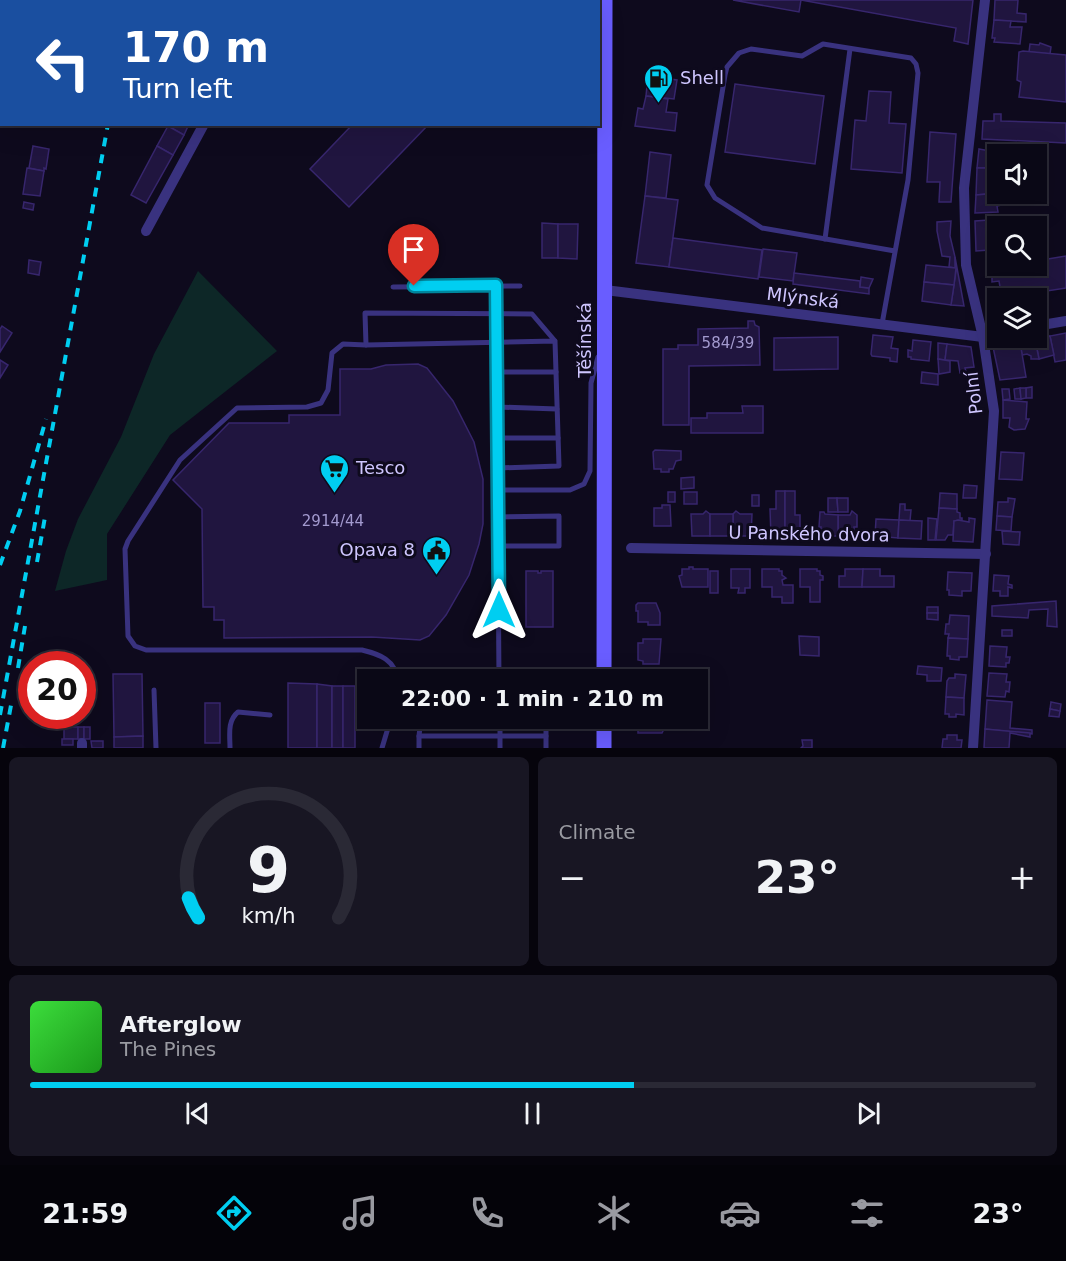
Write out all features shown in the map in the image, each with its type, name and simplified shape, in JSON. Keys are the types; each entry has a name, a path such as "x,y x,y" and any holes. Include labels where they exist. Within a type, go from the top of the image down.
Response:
{"street":[{"name":"Těšínská","path":"604,669 605,0"},
{"name":"Polní","path":"973,748 987,554 994,411 982,337 966,265 964,188 985,0"},
{"path":"146,231 203,126"},
{"name":"Mlýnská","path":"605,290 987,336"},
{"path":"1047,324 1066,321"},
{"name":"U Panského dvora","path":"631,548 987,554"},
{"path":"604,729 604,748"}],"lane":[{"path":"882,324 908,180 918,73 916,64 910,58 823,44 802,56 751,50 739,53 727,67 725,75 707,185 716,198 762,228 895,251"},
{"path":"825,239 850,49"},
{"path":"496,285 499,669"},
{"path":"393,287 520,286"},
{"path":"366,345 365,313 532,314 555,341 559,466 498,468"},
{"path":"498,490 570,490 584,484 590,471 591,383 604,339"},
{"path":"395,669 389,660 376,653 362,650 146,650 135,646 128,636 125,549 128,541 180,460 237,408 307,407 321,403 328,390 332,353 343,344 555,341"},
{"path":"497,372 556,372"},
{"path":"497,407 557,409"},
{"path":"498,438 558,438"},
{"path":"498,517 559,516 559,546 498,546"},
{"path":"154,690 156,748"},
{"path":"230,748 230,724 233,716 238,712 270,715"},
{"path":"382,748 388,729"},
{"path":"419,748 420,729"},
{"path":"500,729 500,748"},
{"path":"546,729 546,748"},
{"path":"419,736 546,736"}],"green space":[{"path":"198,271 277,351 170,435 107,534 107,580 55,591 78,519 121,437 154,354"}],"building":[{"path":"733,0 801,0 799,12"},
{"path":"801,0 973,0 968,44 954,41 956,28"},
{"path":"995,0 1018,0 1017,13 1026,14 1026,22 994,20"},
{"path":"994,20 1011,21 1010,27 1022,27 1020,44 994,42 995,38 992,38"},
{"path":"1040,43 1051,47 1050,54 1029,52 1030,44 1039,45"},
{"path":"1019,52 1066,55 1066,102 1019,97 1021,82 1017,80"},
{"path":"648,76 677,80 674,99 646,96"},
{"path":"735,84 824,96 815,164 725,152"},
{"path":"869,91 891,92 889,123 906,124 902,173 851,169 855,120 866,121"},
{"path":"646,96 668,99 666,112 677,113 675,131 635,126 638,108 643,109"},
{"path":"994,114 1001,114 1001,121 1066,123 1066,143 982,139 983,121 994,121"},
{"path":"168,126 188,126 184,135"},
{"path":"168,126 184,135 173,155 157,146"},
{"path":"351,126 427,126 349,207 310,169"},
{"path":"930,132 956,134 951,202 939,202 940,182 927,182"},
{"path":"33,146 49,149 44,171 29,168"},
{"path":"157,146 173,155 146,203 131,195"},
{"path":"979,149 987,150 987,168 977,168"},
{"path":"650,152 671,155 666,198 645,196"},
{"path":"27,168 44,171 40,196 23,194"},
{"path":"977,168 987,168 987,194 976,195"},
{"path":"987,194 987,204 1002,205 997,206 998,212 975,213 976,195"},
{"path":"645,196 678,200 669,267 636,263"},
{"path":"24,202 34,204 33,210 23,208"},
{"path":"987,220 987,250 976,251 975,221"},
{"path":"951,221 950,236 955,268 949,267 950,257 942,256 937,231 937,222"},
{"path":"542,223 558,224 558,258 542,258"},
{"path":"558,224 578,224 577,259 558,258"},
{"path":"673,238 762,250 758,279 669,267"},
{"path":"763,249 797,253 793,281 759,277"},
{"path":"1066,256 1066,288 1047,291 1047,288 1000,288 999,281 992,282 992,277 988,277 1047,276 1047,259"},
{"path":"955,257 964,306 951,305 956,271"},
{"path":"29,260 41,262 39,275 28,273"},
{"path":"926,265 956,268 954,285 924,282"},
{"path":"794,273 860,281 860,287 869,288 869,294 793,284"},
{"path":"861,277 873,279 869,288 860,287"},
{"path":"924,282 954,285 951,305 922,301"},
{"path":"748,321 754,321 759,327 760,365 689,366 689,425 663,425 663,349 678,349 678,345 698,345 698,329 748,328"},
{"path":"2,326 12,333 0,352 0,329"},
{"path":"1066,333 1066,360 1055,362 1050,336"},
{"path":"873,335 893,337 891,348 898,349 897,362 890,361 890,358 872,356"},
{"path":"1050,336 1054,355 1039,359 1037,348 1047,348 1047,337"},
{"path":"838,337 838,369 774,370 774,338"},
{"path":"913,340 931,342 929,361 908,357 908,350 912,351"},
{"path":"938,343 947,344 945,360 938,359"},
{"path":"947,344 971,347 974,367 965,368 966,372 960,373 958,361 945,360"},
{"path":"993,348 1021,348 1026,377 1000,380"},
{"path":"1021,348 1037,348 1039,359 1031,359 1031,356 1027,354 1022,355"},
{"path":"938,359 950,361 950,372 939,374"},
{"path":"0,360 8,365 0,378"},
{"name":"Tesco","path":"418,364 427,368 453,401 474,442 483,479 483,524 479,544 469,575 446,615 429,636 420,640 372,637 224,638 224,620 214,620 214,607 203,607 202,509 173,480 229,423 289,423 289,415 340,415 340,369 371,369 386,365"},
{"path":"922,372 938,374 938,385 921,383"},
{"path":"1032,387 1032,398 1026,398 1026,388"},
{"path":"1020,388 1021,399 1015,399 1014,389"},
{"path":"1020,388 1026,388 1026,398 1021,399"},
{"path":"1002,389 1009,389 1010,399 1003,400"},
{"path":"1003,400 1027,402 1026,419 1029,419 1025,429 1014,430 1009,427 1010,418 1003,418"},
{"path":"742,406 763,406 763,433 691,433 691,418 707,418 707,413 743,413"},
{"path":"655,450 681,451 681,460 676,461 669,472 661,472 661,469 654,469 653,452"},
{"path":"1001,452 1024,453 1022,480 999,479"},
{"path":"694,477 694,488 681,489 681,478"},
{"path":"964,485 977,486 976,498 963,498"},
{"path":"776,491 785,491 785,536 771,536 770,509 776,509"},
{"path":"785,491 795,491 795,515 800,515 800,536 785,536"},
{"path":"668,492 675,492 675,502 668,502"},
{"path":"684,492 697,492 697,504 684,504"},
{"path":"940,493 957,494 957,509 939,508"},
{"path":"752,495 759,495 759,506 752,506"},
{"path":"828,498 837,498 838,512 828,512"},
{"path":"837,498 848,498 848,512 838,512"},
{"path":"1008,498 1015,499 1012,517 997,516 998,502 1008,502"},
{"path":"900,504 905,504 905,510 911,510 910,521 899,520"},
{"path":"662,505 670,505 671,526 654,526 654,508 662,508"},
{"path":"939,508 957,509 962,518 962,520 954,521 953,535 948,535 945,540 936,540"},
{"path":"706,511 710,514 710,536 692,536 691,514 703,514"},
{"path":"736,511 740,514 752,514 751,536 733,536 733,514"},
{"path":"852,511 857,515 854,536 838,536 838,515 850,515"},
{"path":"820,512 838,515 838,536 821,536"},
{"path":"710,514 733,514 733,536 710,536"},
{"path":"997,516 1012,517 1011,531 996,530"},
{"path":"928,518 937,519 935,540 928,540"},
{"path":"969,518 975,519 973,542 953,541 954,521 969,522"},
{"path":"876,519 899,520 898,538 875,536"},
{"path":"899,520 922,521 921,539 898,538"},
{"path":"1002,531 1020,532 1019,545 1003,544"},
{"path":"689,567 708,569 708,587 682,587 679,576 682,575 682,569 689,569"},
{"path":"731,569 750,569 750,588 745,588 745,593 738,593 739,588 731,588"},
{"path":"762,569 782,571 782,575 786,578 782,580 783,585 793,585 793,603 782,603 782,597 772,597 772,587 762,587"},
{"path":"800,569 820,571 823,580 820,580 820,602 810,602 810,587 800,587"},
{"path":"845,569 863,569 862,587 839,587 839,576 845,576"},
{"path":"863,569 880,569 880,576 894,576 894,587 862,587"},
{"path":"526,571 541,573 541,571 553,571 553,627 526,627"},
{"path":"710,571 718,571 718,593 710,593"},
{"path":"948,572 972,573 971,591 962,591 962,596 949,595"},
{"path":"994,575 1009,576 1008,584 1012,585 1012,588 1008,587 1008,596 1000,596 1000,591 993,591"},
{"path":"1056,601 1057,627 1047,626 1048,609 1029,610 1028,618 992,616 992,606"},
{"path":"656,603 660,613 660,625 638,622 636,605"},
{"path":"927,607 938,607 938,613 927,613"},
{"path":"927,613 938,613 938,620 927,619"},
{"path":"950,615 969,616 968,639 948,638 949,634 945,634"},
{"path":"1002,630 1012,630 1012,636 1002,636"},
{"path":"799,636 819,637 819,656 800,655"},
{"path":"948,638 968,639 967,657 959,657 959,660 950,659 950,656 947,656"},
{"path":"643,639 661,639 659,664 643,664 643,661 638,660 638,643 643,643"},
{"path":"990,646 1007,647 1006,657 1010,657 1006,667 989,666"},
{"path":"918,666 942,668 941,681 927,681 927,675 917,674"},
{"path":"989,673 1007,674 1006,682 1010,682 1009,692 1006,691 1005,697 987,696"},
{"path":"113,674 142,674 143,736 114,737"},
{"path":"955,674 966,675 964,698 946,697 947,681 949,678 955,678"},
{"path":"288,683 317,684 317,748 288,748"},
{"path":"317,684 332,686 332,748 317,748"},
{"path":"332,686 343,686 343,748 332,748"},
{"path":"343,686 355,686 355,748 343,748"},
{"path":"946,697 964,698 964,715 956,714 956,717 949,717 949,714 945,714"},
{"path":"987,700 1012,702 1010,728 1032,730 1032,734 985,729"},
{"path":"1051,702 1061,704 1060,711 1050,709"},
{"path":"205,703 220,703 220,743 205,743"},
{"path":"1050,709 1060,711 1059,717 1049,716"},
{"path":"64,729 78,729 78,739 64,739"},
{"path":"78,729 84,729 84,739 78,739"},
{"path":"84,729 90,729 90,739 84,739"},
{"path":"638,729 664,729 662,733 638,733"},
{"path":"985,729 1030,733 1030,737 1010,733 1009,748 984,748"},
{"path":"947,735 957,735 957,740 962,740 961,748 942,748 943,739 947,739"},
{"path":"143,736 143,748 114,748 114,737"},
{"path":"62,739 73,739 73,745 62,745"},
{"path":"802,740 812,740 812,748 801,748"},
{"path":"91,741 103,741 103,748 92,748"}],"railway":[{"path":"0,715 108,126"},
{"path":"0,565 20,511 46,419"},
{"path":"37,562 45,517"},
{"path":"21,651 25,626"},
{"path":"3,748 12,700"}],"place":[{"name":"Shell","path":"659,104"},
{"name":"Tesco","path":"335,494"},
{"name":"Opava 8","path":"436,576"}],"route":[{"path":"414,286 496,285 499,610"}]}
